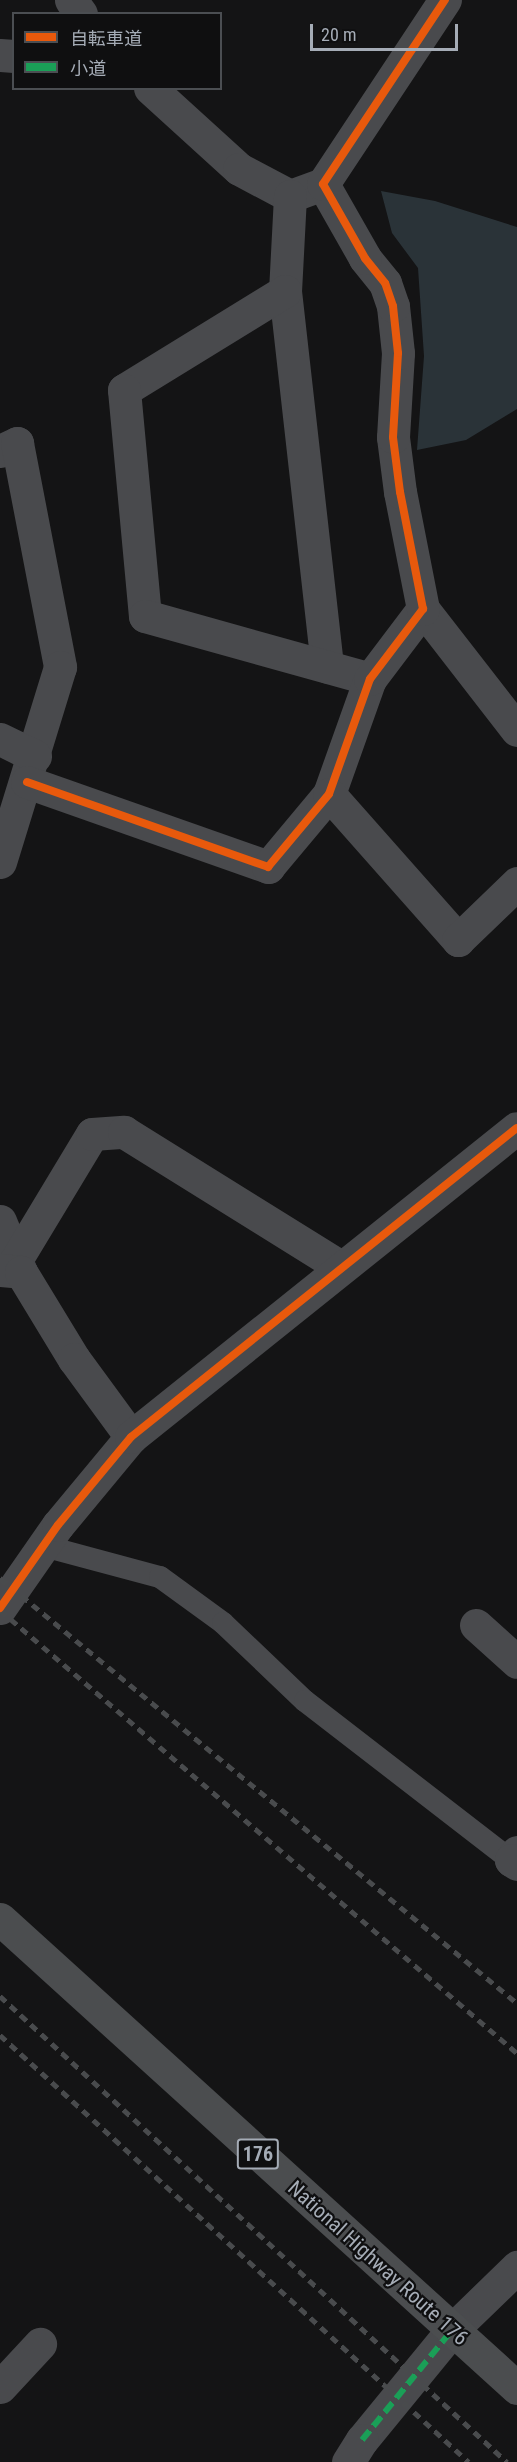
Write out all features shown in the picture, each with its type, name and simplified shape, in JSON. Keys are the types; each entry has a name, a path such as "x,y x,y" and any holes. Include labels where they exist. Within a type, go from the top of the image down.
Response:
{"highway":[{"name":"National Highway Route 176","path":"0,1919 517,2388"}],"street":[{"path":"152,90 239,169 290,196 323,184 445,0"},
{"path":"323,184 365,258 386,283 393,306 398,353 393,437 400,492 423,609 517,730"},
{"path":"290,196 285,291 327,668"},
{"path":"285,291 124,390 145,616 370,679"},
{"path":"0,451 17,443 60,667 31,769 0,862"},
{"path":"0,739 31,769 268,867 329,794 370,679 423,609"},
{"path":"329,794 458,940 517,883"},
{"path":"0,1608 44,1546 131,1437 517,1128"},
{"path":"13,1267 92,1134 124,1132 341,1267"},
{"path":"0,1221 13,1267 74,1359 131,1437"},
{"path":"476,1625 517,1662"},
{"path":"355,2451 452,2330 517,2267"},
{"path":"0,2387 40,2344"}],"lane":[{"path":"44,1546 160,1577 223,1623 305,1701 515,1859"}],"shaded area":[{"path":"381,191 435,201 517,227 517,409 466,440 417,450 424,356 418,268 392,233"}],"railway":[{"path":"0,1578 517,2003"},
{"path":"0,1610 517,2053"},
{"path":"0,1996 507,2462"},
{"path":"0,2035 469,2462"}],"marked path":[{"path":"362,2440 452,2330"}],"cycle path":[{"path":"27,782 268,867 329,794 370,679 423,609 400,492 393,437 398,353 393,306 385,283 365,258 323,184 445,0"},
{"path":"0,1608 58,1525 131,1437 517,1128"}]}
